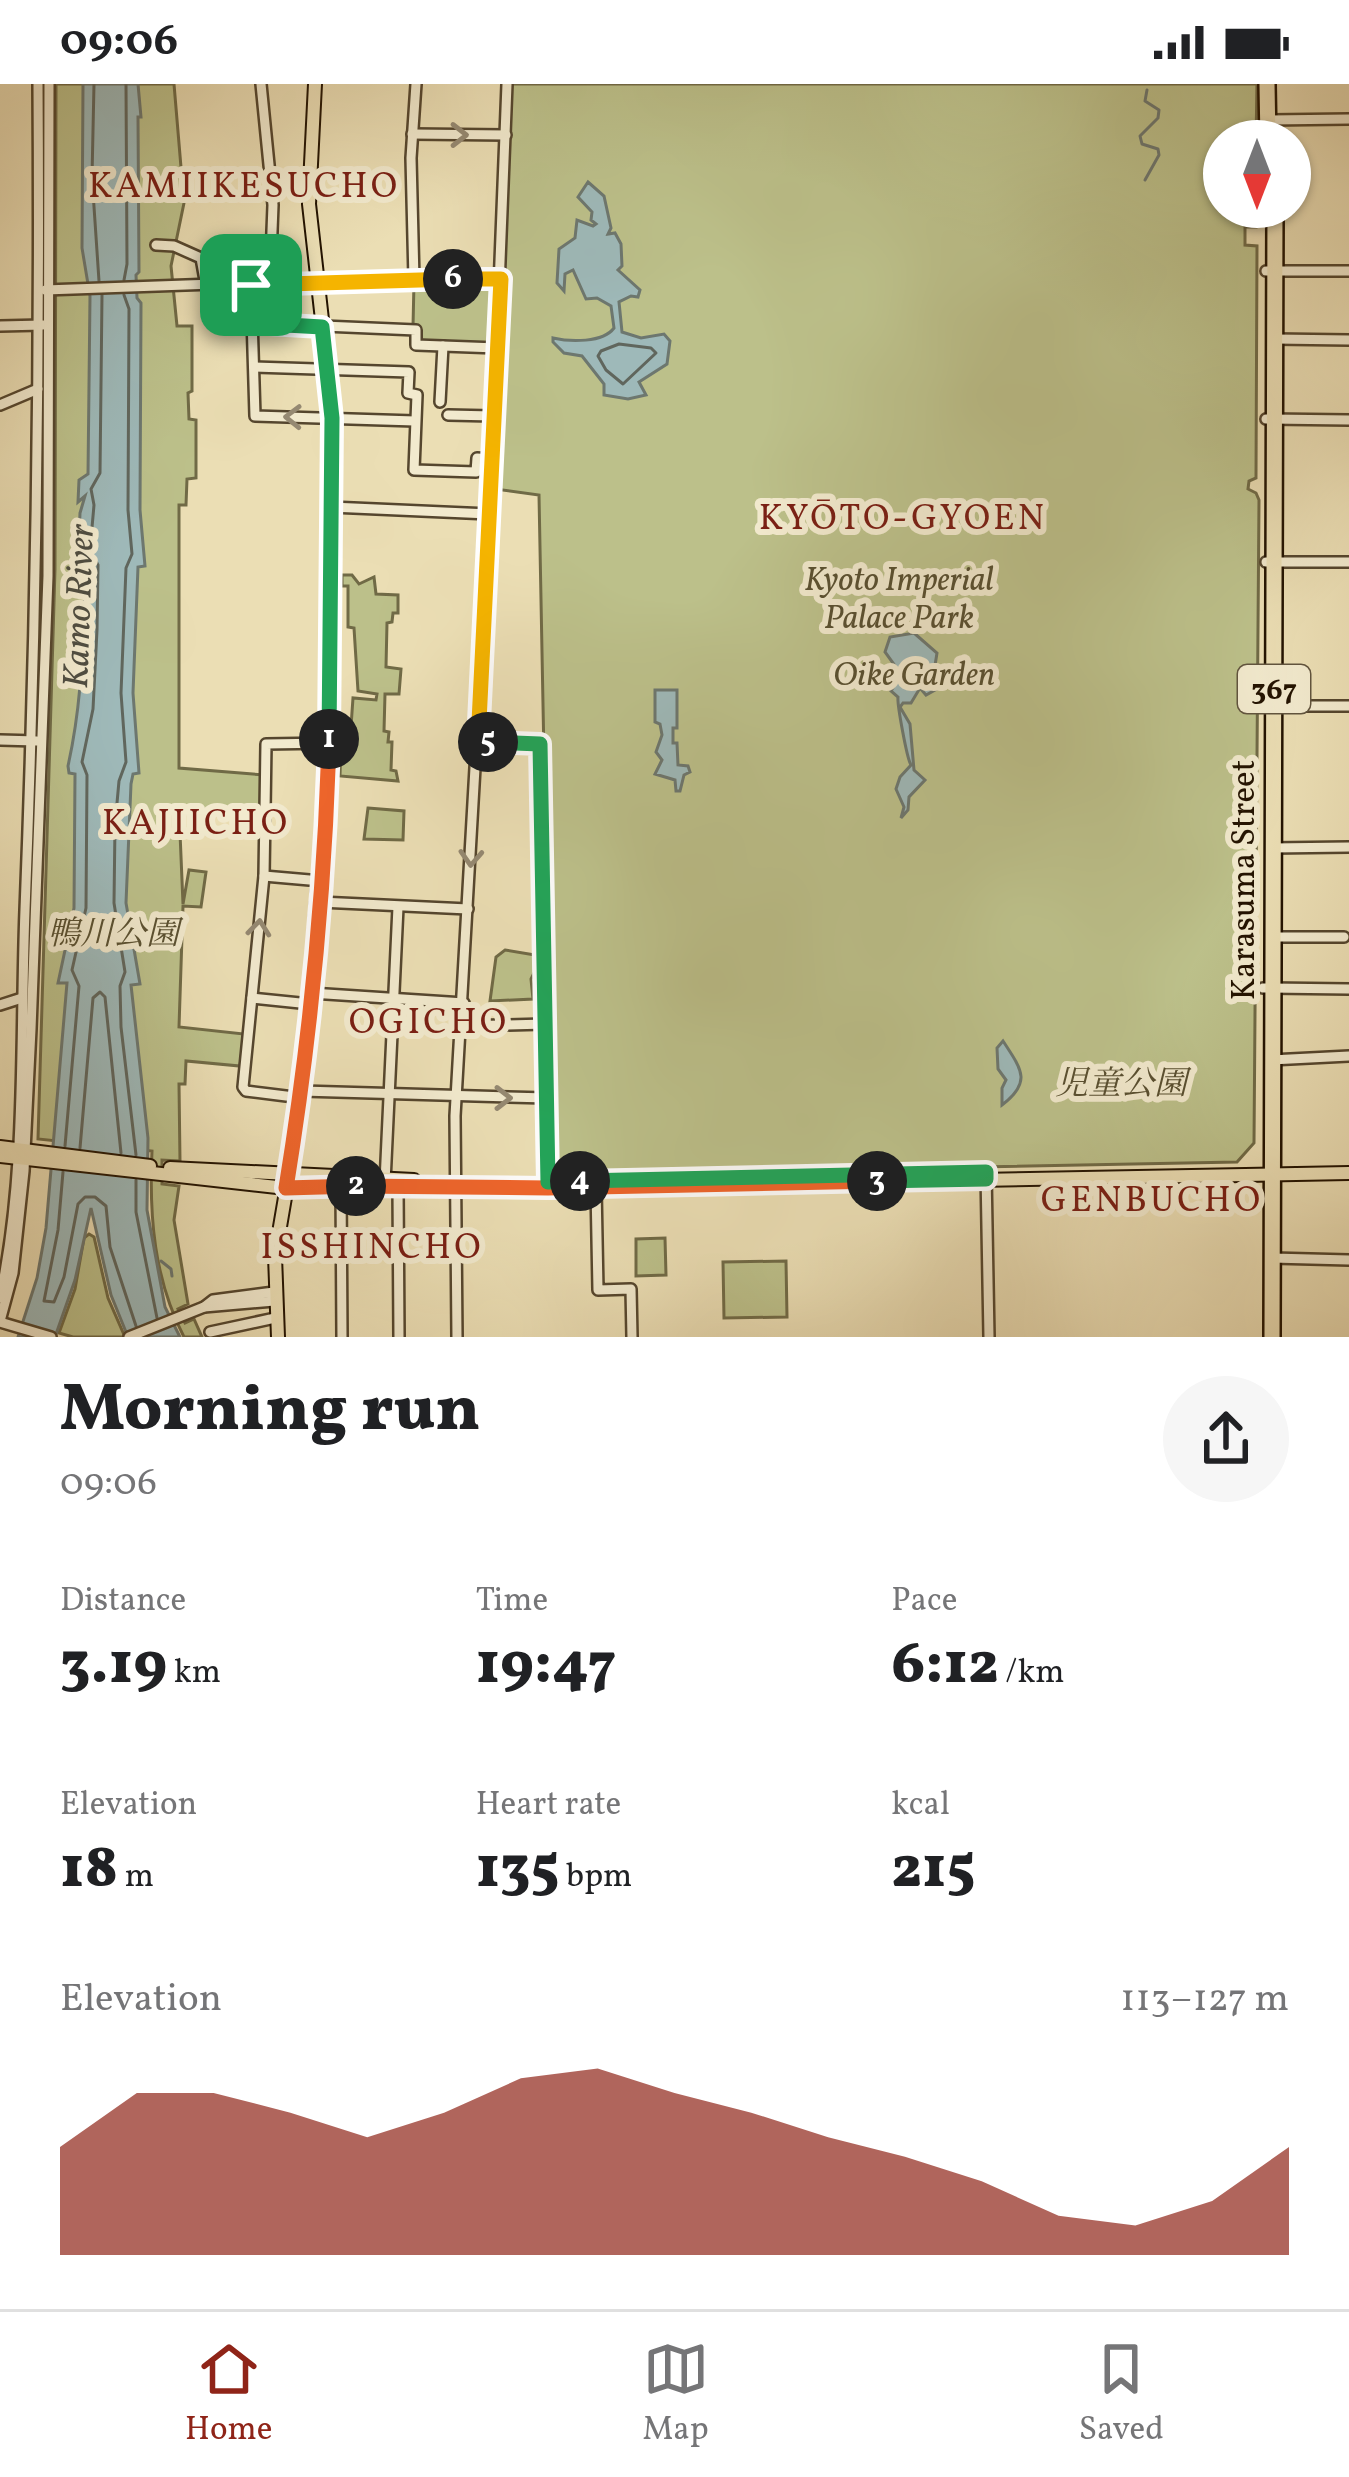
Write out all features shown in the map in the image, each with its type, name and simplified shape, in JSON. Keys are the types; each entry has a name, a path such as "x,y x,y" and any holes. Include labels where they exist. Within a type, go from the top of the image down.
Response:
{"highway":[{"path":"1271,84 1272,120"},
{"name":"Karasuma Street","path":"1268,1337 1271,228"},
{"name":"Karasuma Street","path":"1270,272 1275,340 1270,419"},
{"name":"Karasuma Street","path":"1268,1337 1272,1258 1267,1173 1271,1060 1267,988 1272,937 1269,706"}],"main road":[{"path":"278,1337 275,1256 302,1094 329,743 332,418 310,204 315,84"},
{"path":"0,1147 25,1155"},
{"path":"0,1156 341,1186 389,1184"},
{"path":"454,1184 1349,1173"},
{"path":"287,1181 596,1187 986,1176"}],"street":[{"path":"38,84 50,290"},
{"path":"0,1294 25,1155 22,998 36,741 38,389 50,290 49,84"},
{"path":"261,84 273,205 270,283"},
{"path":"414,280 416,84"},
{"path":"457,1337 454,1184 490,514 506,84"},
{"path":"1272,120 1349,119"},
{"path":"412,134 506,135"},
{"path":"156,245 174,246 201,258 206,286"},
{"path":"1270,272 1349,271"},
{"path":"50,290 501,279"},
{"path":"251,285 255,416 416,421"},
{"path":"252,323 416,331 416,345 497,348"},
{"path":"0,326 45,325"},
{"path":"45,325 25,1155 3,1323 51,1337"},
{"path":"1275,340 1349,340"},
{"path":"440,402 443,346"},
{"path":"254,367 409,372 408,393 416,395 414,470 476,472 476,458 492,459"},
{"path":"0,404 38,389"},
{"path":"448,415 494,416"},
{"path":"1270,419 1349,420"},
{"path":"331,507 490,514"},
{"path":"1271,562 1349,562"},
{"path":"1269,706 1349,706"},
{"path":"0,740 36,741"},
{"path":"478,742 540,744 548,1182"},
{"path":"329,743 266,744 264,875 243,1087 246,1091 302,1094 547,1098"},
{"path":"1272,848 1349,848"},
{"path":"264,875 321,881"},
{"path":"320,902 468,909"},
{"path":"398,907 389,1184 399,1337"},
{"path":"1272,937 1344,938"},
{"path":"1267,988 1349,989"},
{"path":"0,1005 22,998"},
{"path":"252,998 464,1003"},
{"path":"463,1026 545,1024"},
{"path":"1271,1060 1349,1056"},
{"path":"986,1176 988,1337"},
{"path":"341,1186 342,1337"},
{"path":"596,1187 598,1290 631,1289 632,1337"},
{"path":"1272,1258 1349,1260"},
{"path":"129,1337 205,1307 274,1296"},
{"path":"205,1307 211,1334 275,1318"}],"green space":[{"name":"鴨川公園","path":"56,84 174,84 184,203 171,266 177,326 192,326 189,419 196,420 196,478 187,479 186,505 179,505 179,768 264,775 263,812 179,809 183,904 189,870 206,872 201,907 183,906 179,1027 244,1034 240,1066 186,1061 185,1084 179,1084 180,1161 162,1160 162,1184 179,1186 174,1220 188,1304 178,1309 185,1323 194,1319 202,1337 184,1337 166,1293 153,1223 152,1151 38,1139 55,569"},
{"name":"Kyoto Imperial Palace Park","path":"509,84 1257,84 1256,120 1203,120 1203,228 1245,228 1245,245 1257,246 1256,478 1249,481 1248,489 1259,500 1254,1143 1237,1162 552,1175 539,495 495,489"},
{"path":"414,282 493,284 490,345 419,343 413,327"},
{"path":"342,575 352,575 359,584 374,577 376,594 398,595 398,613 387,623 386,667 401,669 399,694 385,694 384,731 392,742 391,770 396,771 398,781 340,776 341,741 350,741 353,698 376,700 377,694 358,691 354,628 348,627 348,586 342,586"},
{"path":"368,808 404,811 403,840 364,839"},
{"path":"505,950 535,955 533,999 490,1001 496,957"},
{"path":"94,1237 108,1298 125,1337 59,1333 75,1289 84,1238"},
{"path":"665,1238 666,1275 636,1276 636,1239"},
{"path":"786,1261 787,1317 724,1318 723,1262"}],"water":[{"path":"83,84 138,84 141,117 136,275 141,303 140,510 145,566 138,567 133,693 139,773 133,774 131,784 126,903 140,984 131,985 148,1138 147,1210 165,1307 180,1337 128,1337 111,1295 91,1208 75,1280 55,1337 18,1337 37,1278 46,1228 67,983 58,983 74,908 75,774 69,773 68,766 83,641 86,565 78,564 85,496 78,502 79,480 88,474 90,296 82,248"},
{"path":"588,182 604,196 611,228 608,234 615,233 621,244 618,270 640,290 638,297 619,302 622,332 641,338 664,334 670,341 667,364 639,382 646,395 628,399 604,395 604,384 582,356 564,353 553,342 553,338 594,339 614,328 611,306 597,298 586,299 573,270 565,274 564,291 557,283 559,249 575,238 577,220 596,224 578,197"},
{"path":"914,633 937,653 932,684 937,689 926,695 920,688 911,703 900,707 910,724 914,770 925,780 909,797 908,810 901,818 904,807 896,789 911,765 898,697 891,691 901,674 885,652 890,637"},
{"path":"655,690 677,690 673,743 677,743 678,765 688,766 690,772 684,775 680,791 676,791 675,780 655,774 662,760 656,752 662,735 655,722"},
{"path":"1003,1041 1021,1082 1002,1105 1006,1080 998,1069 997,1048"}],"waterway":[{"path":"1145,180 1159,155 1158,149 1142,144 1140,136 1158,118 1159,110 1145,101 1147,90"},
{"path":"161,1261 172,1276"}],"district":[{"name":"KAMIIKESUCHO","path":"244,184"},
{"name":"KYŌTO-GYOEN","path":"903,516"},
{"name":"KAJIICHO","path":"196,821"},
{"name":"OGICHO","path":"429,1020"},
{"name":"GENBUCHO","path":"1152,1198"},
{"name":"ISSHINCHO","path":"372,1245"}],"route":[{"path":"501,279 478,742 540,744 548,1182 986,1172 986,1179 286,1188 302,1097 326,821 331,400 322,327 252,323 251,285 501,279"}],"water label":[{"name":"Kamo River","path":"77,606"}],"park label":[{"name":"Oike Garden","path":"914,673"},
{"name":"児童公園","path":"1121,1082"}]}
